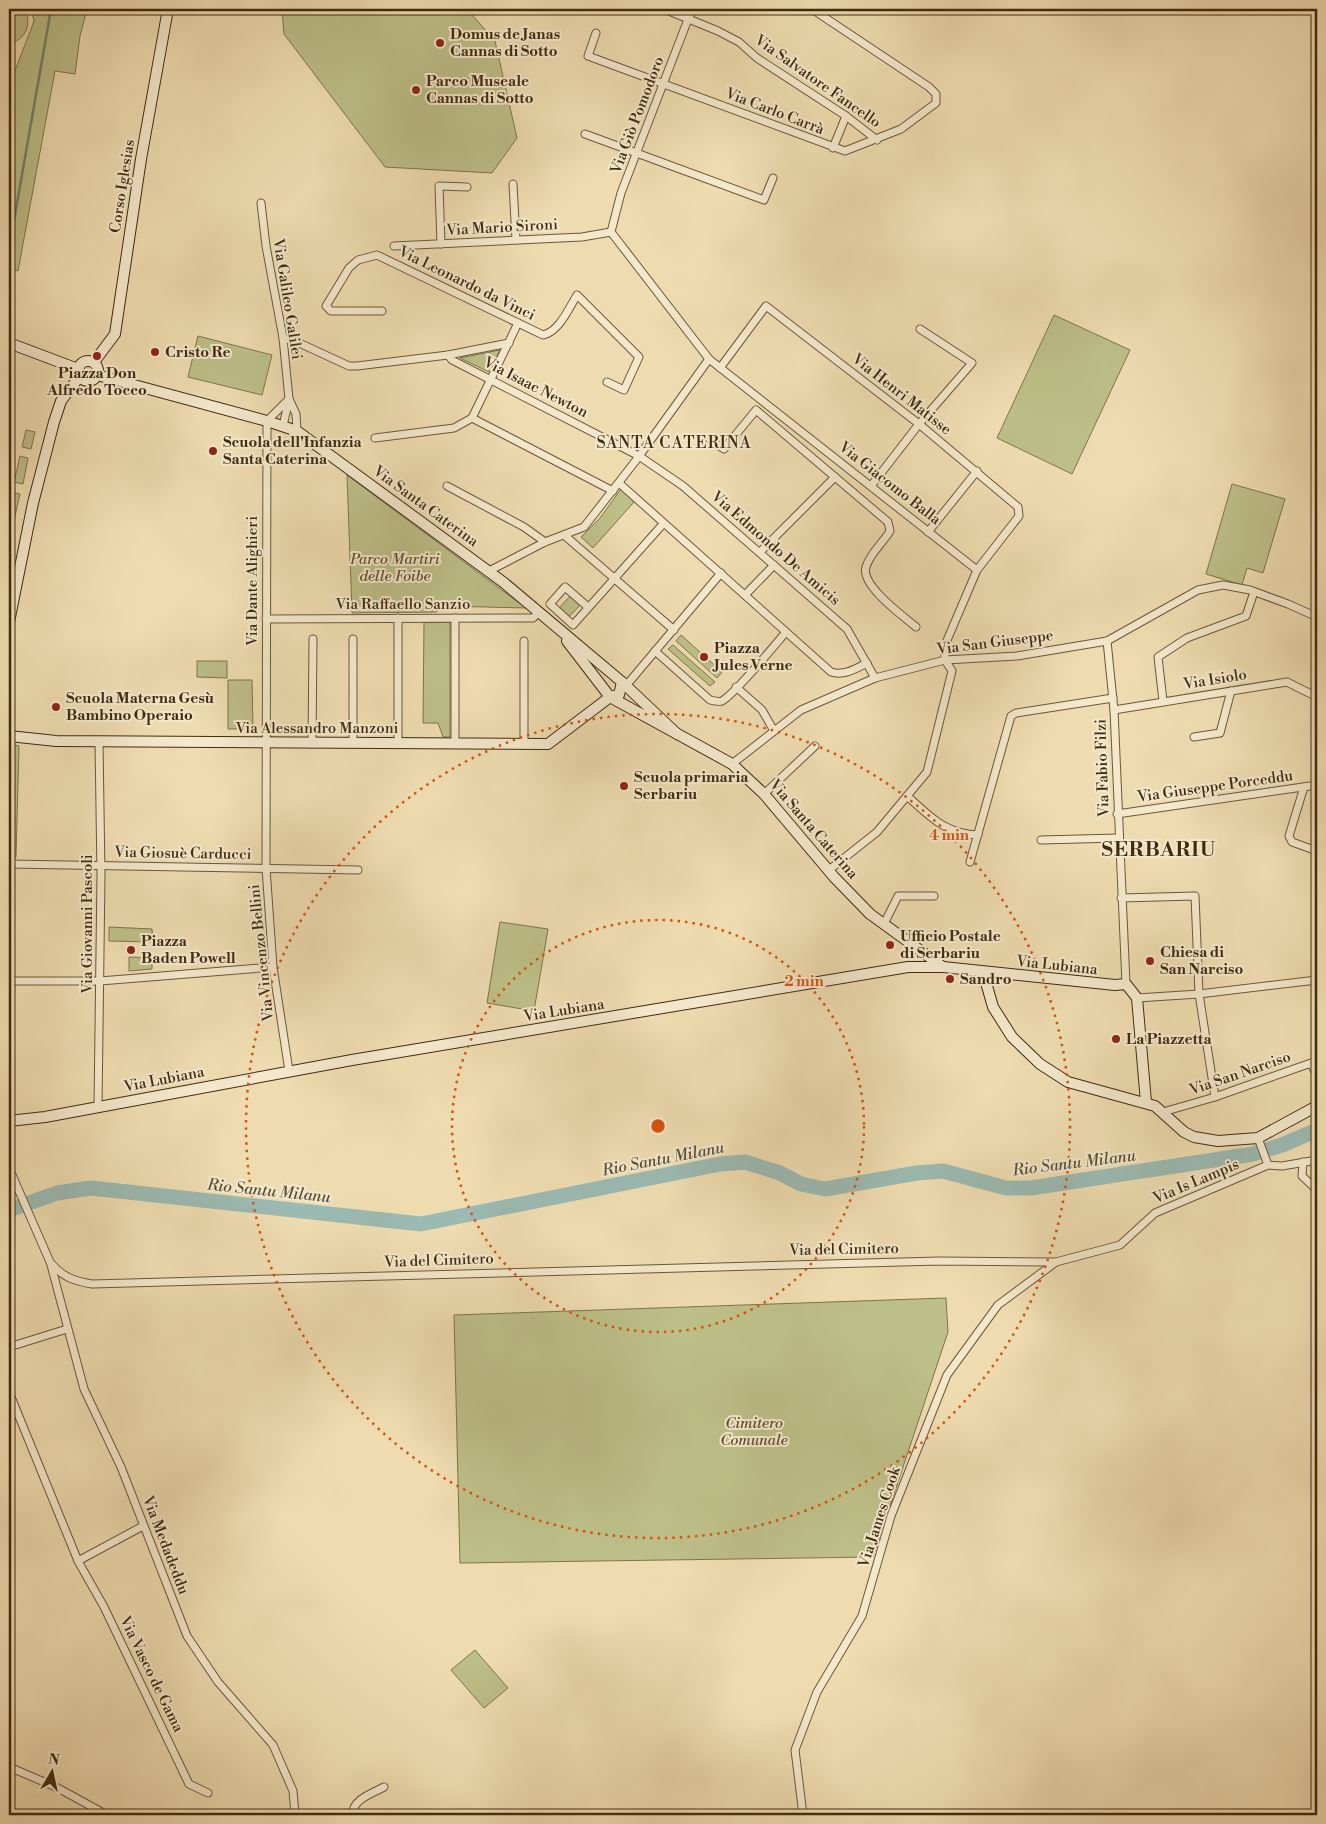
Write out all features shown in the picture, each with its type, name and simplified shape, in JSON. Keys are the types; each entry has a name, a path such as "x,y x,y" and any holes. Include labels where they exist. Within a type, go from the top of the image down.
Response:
{"street":[{"name":"Corso Iglesias","path":"94,362 115,334 160,40 168,9"},
{"name":"Via Salvatore Fancello","path":"664,9 689,18 739,42 757,58 846,116 877,140"},
{"name":"Via Giò Pomodoro","path":"612,232 621,194 692,9"},
{"name":"Via Carlo Carrà","path":"596,33 588,56 845,151 901,129 936,104 936,94 929,87 812,9"},
{"path":"833,148 846,116"},
{"path":"585,134 764,200 773,178"},
{"path":"513,184 516,240"},
{"path":"441,244 439,186 467,187"},
{"name":"Via Galileo Galilei","path":"262,203 266,246 283,338 289,399 289,409 283,426"},
{"name":"Via Mario Sironi","path":"394,246 582,237 612,232"},
{"name":"Via Giacomo Balla","path":"612,232 709,359 977,570"},
{"name":"Via Leonardo da Vinci","path":"382,311 331,311 326,306 349,268 358,260 377,255 543,335 551,334 577,295 639,357 624,390 607,382"},
{"name":"Via Henri Matisse","path":"720,368 766,306 919,424 1012,500 1018,507 1018,516 977,570"},
{"path":"375,438 454,428 472,418 518,323"},
{"path":"871,486 919,424 972,363 920,328"},
{"path":"283,338 297,342 350,366 448,355 509,343"},
{"path":"9,343 78,373 90,381 97,375 98,368 94,362 84,361 78,373 61,401 33,503 9,622"},
{"name":"Via Isaac Newton","path":"448,355 452,360 639,456"},
{"path":"489,571 545,542 584,527 614,490 709,359"},
{"name":"Via Santa Caterina","path":"97,375 267,420 297,432 489,571 538,613 626,682 677,734"},
{"path":"267,420 289,399"},
{"name":"Via Galileo Galilei","path":"289,399 296,414 297,432"},
{"path":"710,440 724,449 756,410 888,522 890,531 868,562 864,573 868,584 916,627"},
{"path":"472,418 614,490"},
{"name":"Via Dante Alighieri","path":"267,420 267,742"},
{"name":"Via Edmondo De Amicis","path":"639,456 702,501 847,629 875,678"},
{"path":"928,532 977,471"},
{"path":"760,552 834,477"},
{"path":"618,484 831,672 838,674 847,673 867,663"},
{"path":"447,486 524,527 545,542"},
{"path":"588,608 565,587 550,604 573,625 663,524"},
{"path":"564,535 674,630"},
{"path":"745,595 774,565"},
{"path":"829,870 877,832 927,772 952,671 945,660 944,645 977,570"},
{"path":"610,698 619,695 626,682 674,630 721,574"},
{"name":"Via San Giuseppe","path":"732,764 801,710 875,678 945,660 1017,656 1107,640 1198,590 1223,585 1254,592 1317,618"},
{"path":"1163,701 1158,657 1187,638 1246,616 1254,592"},
{"name":"Via Raffaello Sanzio","path":"266,619 533,618 538,613"},
{"path":"398,618 398,743"},
{"path":"455,618 455,744"},
{"name":"Via Santa Caterina","path":"555,626 610,698 677,734 704,753 732,764 764,794 829,870 870,914 944,967"},
{"path":"655,651 710,700 722,701 786,632"},
{"path":"312,744 313,639"},
{"path":"353,639 353,743"},
{"name":"Via Fabio Filzi","path":"1107,640 1114,710 1118,838 1126,984"},
{"path":"524,641 524,744"},
{"name":"Via Isiolo","path":"1114,710 1288,682 1317,697"},
{"path":"736,687 762,710 774,731"},
{"path":"1194,737 1220,733 1231,691"},
{"name":"Via Alessandro Manzoni","path":"9,736 56,741 99,742 548,744 610,698"},
{"path":"970,862 1011,716 1016,712 1113,698"},
{"name":"Via Giovanni Pascoli","path":"98,1107 101,866 99,742"},
{"name":"Via Vincenzo Bellini","path":"267,742 266,868 273,967 289,1071"},
{"path":"764,794 815,746"},
{"name":"Via Giuseppe Porceddu","path":"1117,814 1317,785"},
{"path":"1304,787 1289,836 1292,842 1317,851"},
{"path":"907,796 943,827 955,833 978,835"},
{"path":"1041,840 1118,838"},
{"name":"Via Giosuè Carducci","path":"9,864 358,870"},
{"path":"884,924 898,896 934,896"},
{"path":"1122,898 1195,896 1199,994 1215,1097"},
{"path":"922,952 922,967"},
{"path":"9,981 100,981 273,967"},
{"name":"Via Lubiana","path":"9,1121 45,1117 289,1071 908,967 944,967 1115,985 1126,984"},
{"path":"983,972 993,1007 1012,1037 1040,1064 1068,1082 1146,1102 1163,1112 1184,1132 1194,1137 1218,1141 1259,1141 1317,1106"},
{"path":"1137,998 1199,994 1317,980"},
{"path":"1126,984 1137,998 1146,1102"},
{"name":"Via San Narciso","path":"1163,1112 1215,1097 1311,1063 1317,1076"},
{"path":"1259,1141 1266,1162 1282,1166 1317,1160"},
{"name":"Via Is Lampis","path":"939,1261 1056,1262 1120,1245 1155,1213 1266,1162"},
{"path":"1303,1162 1302,1176 1317,1190"},
{"name":"Via del Cimitero","path":"9,1168 50,1262 58,1272 67,1278 92,1284 939,1261"},
{"name":"Via Medadeddu","path":"50,1262 84,1389 121,1467 187,1636 218,1682 273,1745 293,1791 295,1815"},
{"name":"Via James Cook","path":"803,1815 795,1750 817,1692 862,1616 891,1516 947,1375 998,1305 1056,1262"},
{"path":"9,1347 67,1329"},
{"name":"Via Vasco de Gama","path":"9,1392 78,1561 104,1607 189,1784 208,1793"},
{"path":"78,1561 143,1526"},
{"path":"9,1767 56,1787 107,1815"},
{"path":"354,1815 353,1810 358,1802 384,1787"}],"green space":[{"path":"9,9 25,9 28,21 26,31 20,39 9,44"},
{"path":"30,9 87,9 80,36 75,74 55,71 18,271 9,266 9,86 33,24 34,20"},
{"name":"Parco Museale Cannas di Sotto","path":"282,9 467,9 495,41 517,138 492,173 385,167 284,34"},
{"path":"1054,315 1130,350 1072,474 997,438"},
{"path":"198,336 272,355 262,395 188,377"},
{"path":"500,350 489,372 460,358"},
{"path":"26,430 35,432 31,449 22,447"},
{"path":"20,456 28,458 23,484 14,482"},
{"name":"Parco Martiri delle Foibe","path":"347,475 526,608 444,606 436,612 352,613"},
{"path":"1232,484 1285,499 1263,573 1247,568 1242,585 1206,574"},
{"path":"621,489 634,502 593,548 581,537 600,518"},
{"path":"11,492 20,494 14,520 9,519"},
{"path":"571,595 581,604 569,617 559,608"},
{"path":"424,622 450,622 450,737 443,737 438,723 423,723"},
{"path":"681,635 722,672 717,678 676,641"},
{"path":"673,645 715,682 710,686 668,649"},
{"path":"197,661 227,661 227,678 197,677"},
{"path":"228,680 252,680 253,729 228,729"},
{"path":"9,744 19,746 16,857 9,856"},
{"path":"500,922 548,929 534,1011 487,1003"},
{"path":"109,927 152,929 153,942 109,941"},
{"path":"129,957 152,958 152,969 129,971"},
{"name":"Cimitero Comunale","path":"946,1298 948,1332 873,1557 460,1563 454,1315"},
{"path":"475,1650 508,1688 484,1708 451,1670"}],"waterway":[{"path":"9,249 51,9"},
{"name":"Rio Santu Milanu","path":"9,1210 57,1193 91,1188 421,1224 720,1164 745,1162 780,1173 801,1184 825,1189 917,1173 943,1171 1006,1188 1031,1188 1253,1154 1282,1145 1317,1130"}],"place":[{"name":"Domus de Janas Cannas di Sotto","path":"440,43"},
{"name":"Parco Museale Cannas di Sotto","path":"416,90"},
{"name":"Cristo Re","path":"155,352"},
{"name":"Piazza Don Alfredo Tocco","path":"97,356"},
{"name":"Scuola dell'Infanzia Santa Caterina","path":"213,451"},
{"name":"Piazza Jules Verne","path":"704,657"},
{"name":"Scuola Materna Gesù Bambino Operaio","path":"56,707"},
{"name":"Scuola primaria Serbariu","path":"624,786"},
{"name":"Ufficio Postale di Serbariu","path":"890,945"},
{"name":"Piazza Baden Powell","path":"131,950"},
{"name":"Chiesa di San Narciso","path":"1150,961"},
{"name":"Sandro","path":"950,979"},
{"name":"La Piazzetta","path":"1116,1039"}],"district":[{"name":"SANTA CATERINA","path":"674,442"},
{"name":"SERBARIU","path":"1159,849"}]}
